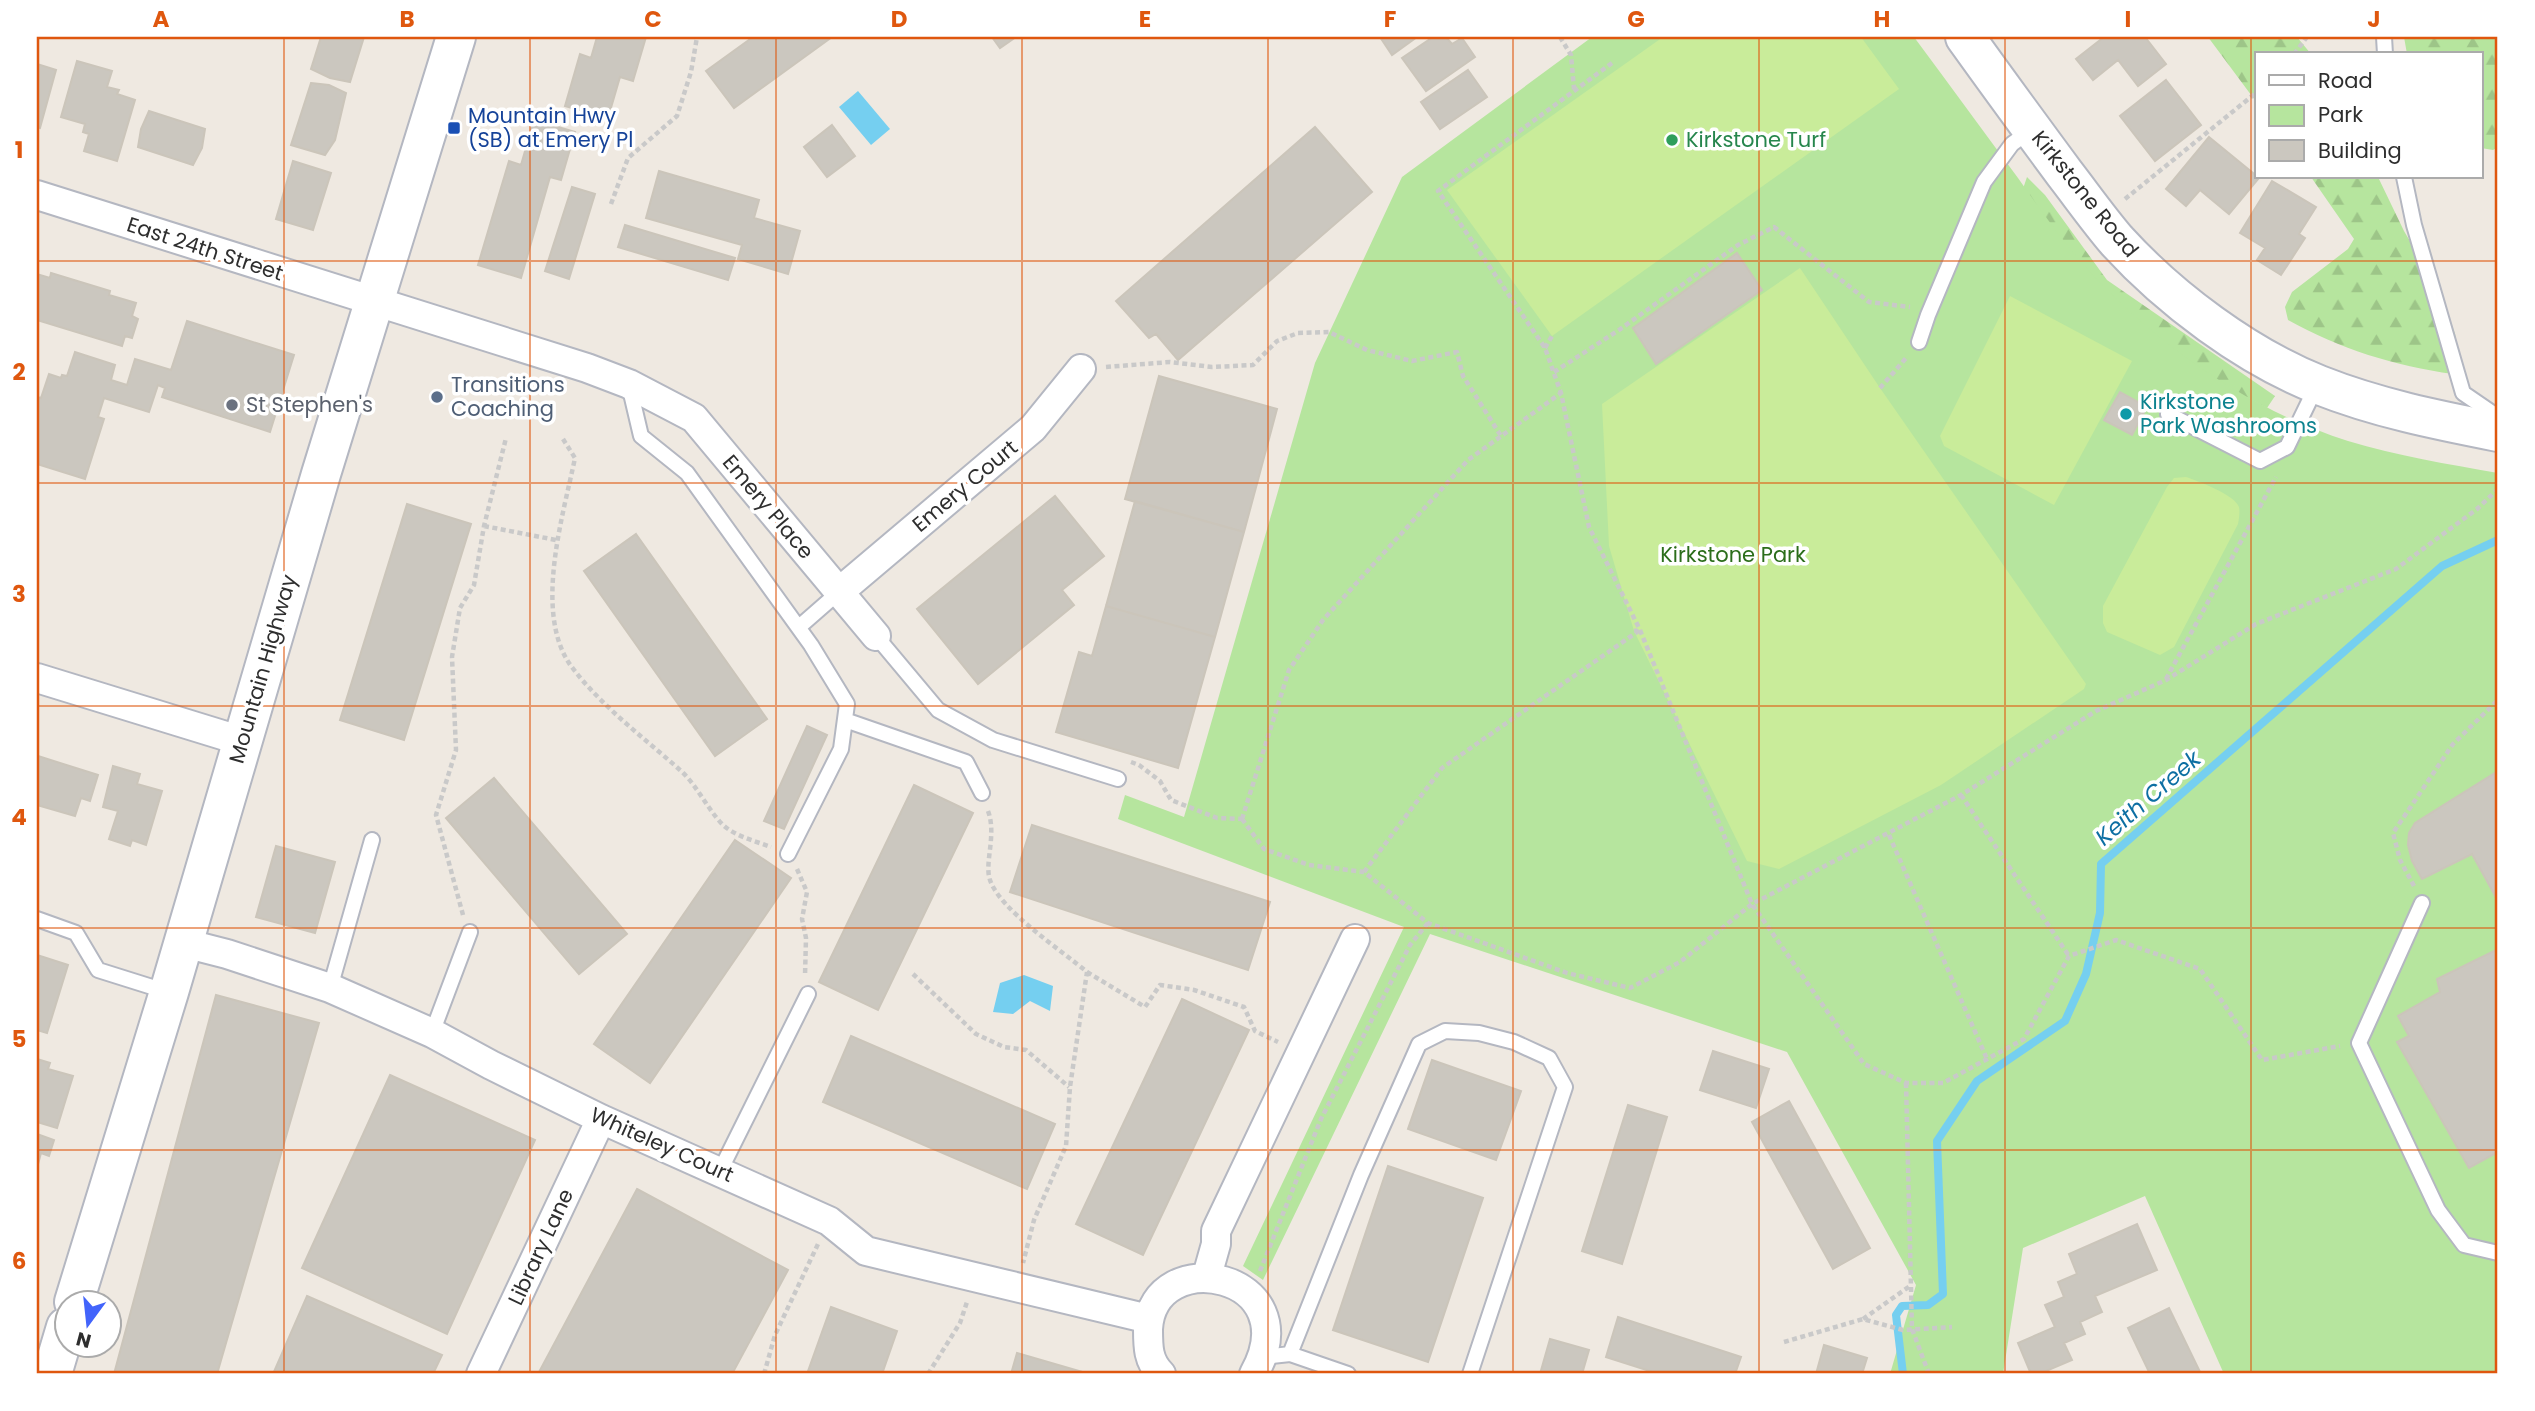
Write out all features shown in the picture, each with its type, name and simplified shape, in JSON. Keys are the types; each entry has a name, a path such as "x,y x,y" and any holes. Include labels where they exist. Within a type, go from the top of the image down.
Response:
{"main road":[{"name":"Mountain Highway","path":"79,1288 184,943 373,302 456,37"},
{"name":"Kirkstone Road","path":"1965,37 2118,242 2180,300 2227,335 2277,365 2317,384 2406,412 2498,432"}],"street":[{"name":"East 24th Street","path":"37,195 373,302"},
{"name":"Emery Place","path":"373,302 587,368 629,384 694,418 876,636"},
{"name":"Emery Court","path":"839,592 1033,428 1080,369"},
{"path":"37,678 242,741"},
{"path":"1207,1276 1216,1244 1216,1231 1355,939"},
{"name":"Whiteley Court","path":"184,943 227,954 330,988 432,1032 491,1065 601,1119 829,1221 866,1251 1149,1319"},
{"name":"Library Lane","path":"481,1374 601,1119"},
{"path":"1161,1374 1155,1368 1147,1350 1149,1319 1161,1297 1177,1284 1207,1276 1230,1281 1250,1294 1261,1311 1267,1332 1269,1362"}],"lane":[{"path":"1919,342 1984,182 2012,144 2032,129"},
{"path":"2404,178 2414,225 2463,393 2498,417"},
{"path":"629,384 641,436 687,473 799,627 847,704 841,749 788,853"},
{"path":"2168,414 2260,461 2287,447 2317,384"},
{"path":"799,627 839,592"},
{"name":"Emery Place","path":"876,636 938,710 993,740 1118,779"},
{"path":"845,720 966,762 982,793"},
{"path":"330,988 372,840"},
{"path":"2422,903 2359,1042 2438,1210 2463,1245 2498,1253"},
{"path":"37,919 76,933 99,971 169,992"},
{"path":"432,1032 470,932"},
{"path":"720,1171 808,994"},
{"path":"1348,1374 1269,1362 1361,1175 1419,1044 1445,1031 1479,1033 1514,1042 1549,1058 1565,1087 1470,1374"}],"path":[{"path":"611,204 628,158 677,116 691,72 697,37"},
{"path":"1560,37 1571,55 1574,89"},
{"path":"2296,52 2307,37"},
{"path":"1612,63 1435,191 1545,348 1561,393 1589,527 1637,631 1752,904 1864,1063 1906,1083 1943,1083 2024,1039 2071,955 2116,940 2200,969 2262,1060 2359,1042"},
{"path":"2100,219 2255,94"},
{"path":"1554,372 1619,330 1738,245 1774,227 1869,302 1914,307"},
{"path":"1080,369 1170,362 1212,367 1254,365 1277,341 1298,334 1329,332 1367,350 1412,361 1457,352 1463,376 1502,436"},
{"path":"1545,348 1552,336"},
{"path":"1880,388 1919,342"},
{"path":"1242,819 1289,670 1316,630 1468,460 1561,393"},
{"path":"470,932 459,905 436,815 456,750 452,656 460,608 474,585 484,526 506,438"},
{"path":"563,439 575,458 556,540 552,605 560,643 570,664 596,695 688,777 723,825 736,833 788,853 807,892 802,919 806,938 805,974 808,994"},
{"path":"2166,680 2280,469 2287,447"},
{"path":"1242,819 1264,849 1309,865 1364,872 1428,923 1567,973 1630,988 1680,962 1752,904 1889,835 1961,795 2096,711 2166,680 2256,624 2396,569 2477,509 2498,489"},
{"path":"484,526 556,540"},
{"path":"1364,872 1442,768 1637,631"},
{"path":"2422,903 2400,860 2393,833 2453,744 2498,700"},
{"path":"1127,761 1139,765 1160,781 1171,800 1217,818 1242,819"},
{"path":"982,793 993,824 989,878 1003,903 1087,972 1145,1007 1160,985 1194,990 1244,1007 1255,1031 1300,1054"},
{"path":"1961,795 2071,955"},
{"path":"1889,835 1987,1059"},
{"path":"1250,1294 1321,1119 1410,945 1428,923"},
{"path":"1016,1288 1034,1220 1066,1146 1070,1087 1087,972"},
{"path":"913,974 976,1034 1004,1047 1026,1050 1070,1087"},
{"path":"1906,1083 1912,1329 1928,1374"},
{"path":"764,1374 775,1335 829,1221"},
{"path":"928,1374 960,1324 976,1278"},
{"path":"1784,1342 1864,1319 1910,1288"},
{"path":"1864,1319 1903,1330 1952,1327"}],"green space":[{"name":"Kirkstone Park","path":"1592,37 1914,37 2079,260 2116,299 2176,350 2241,393 2311,428 2385,451 2498,473 2498,1374 2224,1374 2145,1196 2023,1248 2003,1374 1890,1374 1916,1285 1787,1052 1430,934 1263,1280 1243,1266 1404,927 1118,819 1125,795 1184,817 1315,363 1402,177"},
{"name":"Kirkstone Turf","path":"1663,37 1861,37 1899,89 1552,336 1447,190"},
{"path":"2208,37 2297,37 2309,52 2255,52 2255,100"},
{"path":"2404,37 2498,37 2498,147 2493,150 2482,148 2482,52 2407,52"},
{"path":"2027,177 2045,195 2107,280 2275,396 2267,408 1997,265"},
{"path":"2312,178 2378,178 2404,231 2442,296 2460,359 2453,374 2368,355 2328,340 2288,320 2285,307 2292,292 2348,249 2354,239"},
{"path":"1800,268 2086,684 2084,689 1941,785 1779,869 1747,861 1634,631 1609,546 1602,404"},
{"path":"2010,296 2132,361 2054,505 1944,446 1940,436"},
{"path":"2186,477 2215,489 2236,502 2239,507 2239,520 2174,647 2160,655 2107,632 2103,623 2103,606 2167,487 2174,478"}],"water":[{"path":"858,91 890,129 871,145 839,107"},
{"path":"1024,975 1053,986 1050,1011 1030,1001 1013,1014 993,1012 1000,983"}],"building":[{"path":"321,37 364,37 350,82 330,78 311,69"},
{"path":"597,37 646,37 633,81 620,77 608,118 565,106 580,54 591,58"},
{"path":"753,37 832,37 734,108 706,71"},
{"path":"992,37 1016,37 1000,48"},
{"path":"1380,37 1417,37 1392,55"},
{"path":"1433,37 1446,37 1452,44 1462,38 1475,57 1426,91 1402,58"},
{"path":"2104,37 2145,37 2166,64 2138,86 2118,60 2093,80 2076,59"},
{"path":"77,61 112,71 107,87 119,90 117,94 135,100 117,161 84,151 89,134 83,132 85,124 61,117"},
{"path":"37,64 56,70 40,128 37,127"},
{"path":"1468,70 1487,97 1440,129 1421,102"},
{"path":"2166,80 2201,125 2155,161 2120,116"},
{"path":"311,83 329,85 346,93 335,140 325,155 291,145"},
{"path":"149,111 205,129 202,148 193,165 138,147 141,129"},
{"path":"534,120 575,132 561,180 550,177 521,278 478,265 509,161 521,165"},
{"path":"832,125 855,156 827,177 804,147"},
{"path":"1315,127 1372,192 1178,360 1156,334 1149,338 1116,301"},
{"path":"2209,137 2255,175 2255,178 2259,178 2229,214 2200,190 2186,206 2166,189"},
{"path":"293,161 331,173 313,230 276,219"},
{"path":"659,171 759,200 754,218 800,231 788,274 738,259 742,245 646,218"},
{"path":"2272,181 2316,207 2299,234 2305,238 2281,275 2257,260 2265,248 2240,233"},
{"path":"572,187 595,194 569,279 545,271"},
{"path":"625,225 735,258 728,280 618,247"},
{"path":"1737,253 1762,290 1656,364 1633,328"},
{"path":"51,273 110,291 109,295 136,303 132,316 138,319 132,338 125,336 122,346 37,320 37,274 50,278"},
{"name":"St Stephen's","path":"187,321 294,355 270,432 162,397 165,388 158,385 149,412 104,398 98,417 104,419 85,479 37,464 37,397 41,398 49,374 61,378 62,375 67,376 75,352 115,365 111,380 127,385 135,359 171,370"},
{"path":"1159,376 1277,409 1244,532 1125,499"},
{"name":"Kirkstone Park Washrooms","path":"2120,392 2147,407 2132,435 2104,420"},
{"path":"1055,496 1104,556 1062,590 1074,605 978,684 917,609"},
{"path":"1135,501 1244,532 1215,637 1106,606"},
{"path":"407,504 471,524 404,740 340,720"},
{"path":"636,534 767,719 715,756 584,571"},
{"path":"1106,606 1215,637 1178,768 1056,732 1079,652 1092,656"},
{"path":"807,726 827,735 784,829 764,821"},
{"path":"38,756 98,775 90,801 81,798 75,816 37,805"},
{"path":"113,766 140,774 137,784 162,791 146,845 132,840 130,846 109,839 118,811 103,807"},
{"path":"2498,771 2498,901 2472,854 2422,879 2412,861 2408,845 2409,833 2415,823"},
{"path":"494,778 627,934 579,974 446,818"},
{"path":"914,785 973,813 878,1010 819,982"},
{"path":"1032,825 1270,902 1248,970 1010,892"},
{"path":"735,840 791,878 650,1083 594,1044"},
{"path":"276,846 335,862 315,933 256,917"},
{"path":"2498,949 2498,1152 2469,1168 2397,1042 2409,1036 2398,1016 2440,992 2437,979"},
{"path":"37,955 68,965 47,1033 37,1030"},
{"path":"216,995 319,1023 217,1374 114,1374 118,1358 122,1358 122,1344"},
{"path":"1182,999 1249,1030 1143,1255 1076,1224"},
{"path":"851,1036 1055,1124 1027,1189 823,1102"},
{"path":"1713,1051 1769,1069 1756,1108 1700,1090"},
{"path":"37,1059 50,1063 48,1069 73,1076 57,1128 37,1122"},
{"path":"1432,1060 1521,1091 1496,1160 1408,1129"},
{"path":"390,1075 535,1140 447,1334 302,1268"},
{"path":"1789,1101 1870,1248 1833,1269 1752,1122"},
{"path":"1628,1105 1667,1117 1622,1264 1582,1251"},
{"path":"37,1134 54,1140 49,1156 41,1153 37,1168"},
{"path":"1388,1166 1483,1198 1428,1362 1333,1330"},
{"path":"637,1189 788,1270 732,1374 538,1374"},
{"path":"2137,1224 2157,1270 2095,1296 2102,1312 2080,1322 2085,1334 2064,1343 2072,1360 2039,1374 2031,1374 2018,1343 2055,1327 2045,1305 2064,1297 2058,1282 2077,1274 2069,1254"},
{"path":"307,1296 442,1355 433,1374 273,1374"},
{"path":"831,1307 897,1331 882,1374 807,1374"},
{"path":"2169,1308 2201,1374 2150,1374 2128,1328"},
{"path":"1618,1317 1741,1357 1735,1374 1659,1374 1606,1357"},
{"path":"1550,1339 1589,1350 1582,1374 1540,1374"},
{"path":"1824,1345 1867,1358 1862,1374 1816,1374"},
{"path":"1017,1353 1086,1373 1086,1374 1011,1374"}],"waterway":[{"name":"Keith Creek","path":"1903,1374 1896,1315 1902,1306 1928,1305 1943,1294 1937,1141 1977,1081 2065,1021 2086,974 2100,913 2101,864 2442,566 2498,540"}],"place":[{"name":"Mountain Hwy (SB) at Emery Pl","path":"454,128"},
{"name":"Kirkstone Turf","path":"1672,140"},
{"name":"Transitions Coaching","path":"437,397"},
{"name":"St Stephen's","path":"232,405"},
{"name":"Kirkstone Park Washrooms","path":"2126,414"}]}
